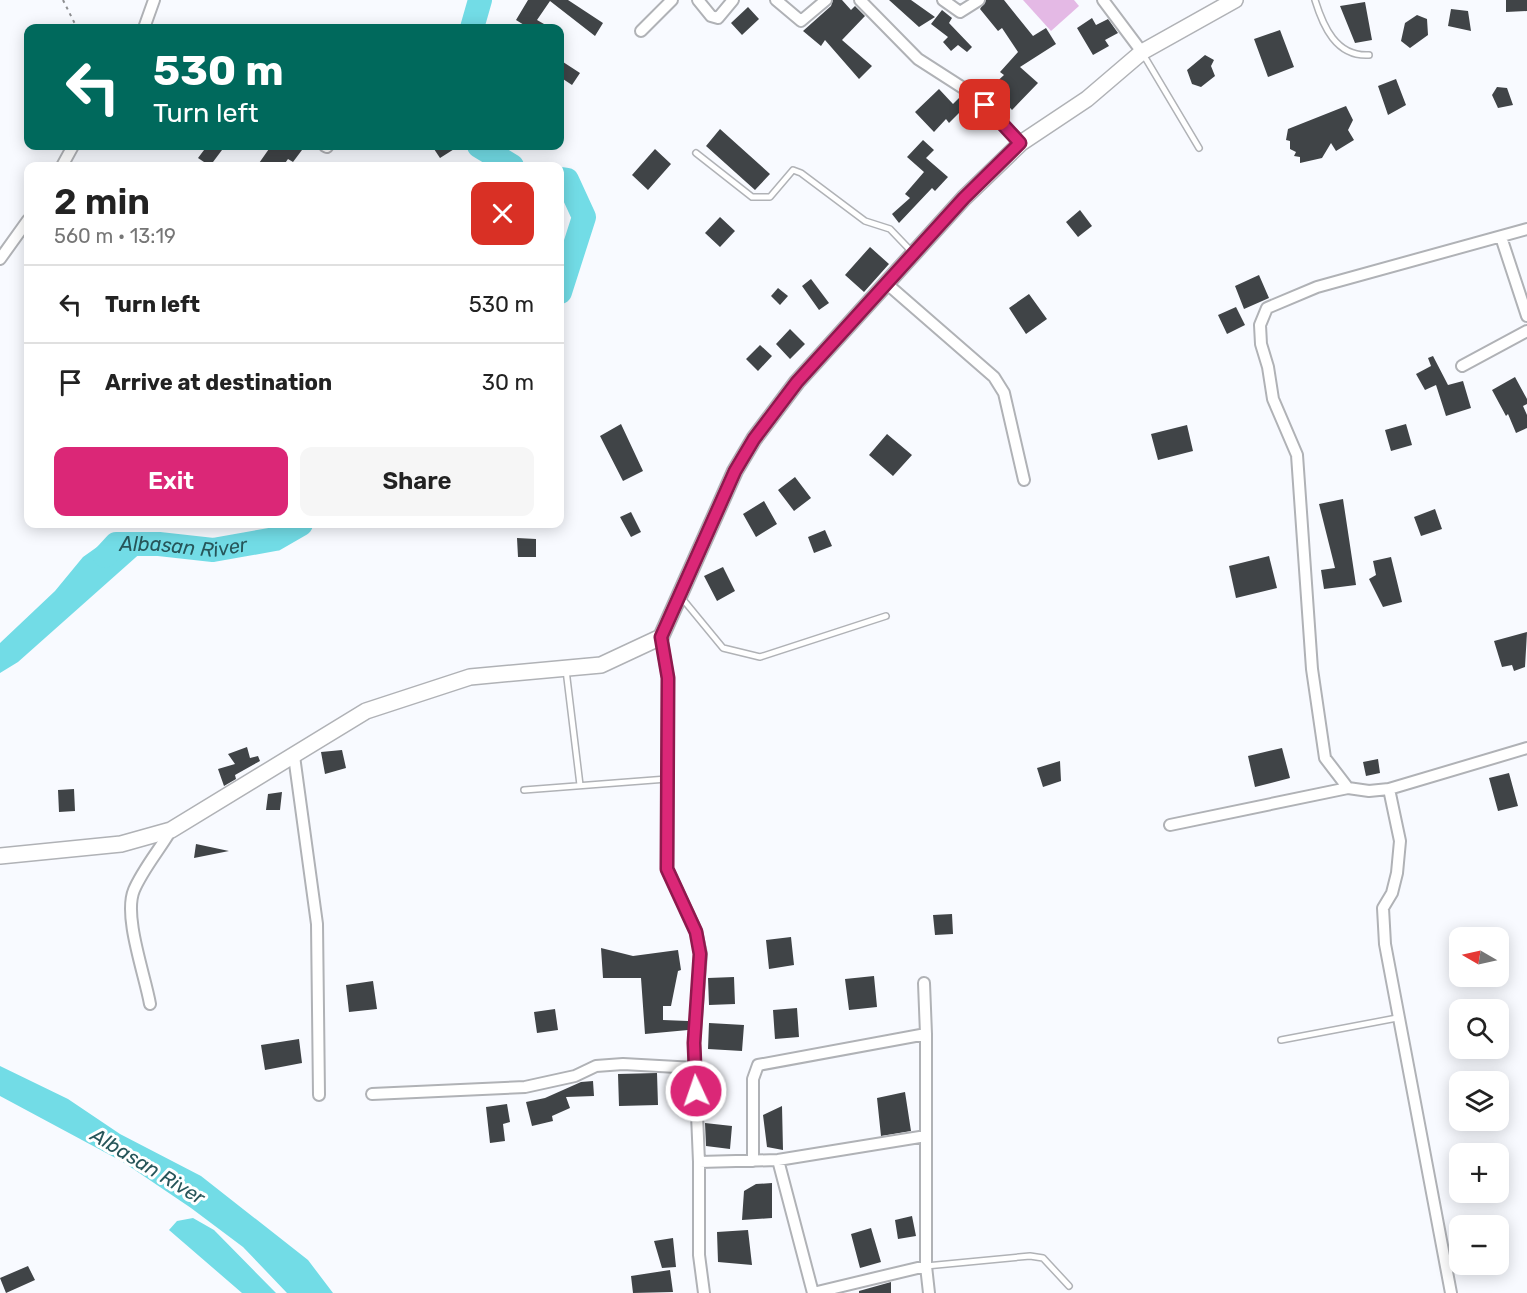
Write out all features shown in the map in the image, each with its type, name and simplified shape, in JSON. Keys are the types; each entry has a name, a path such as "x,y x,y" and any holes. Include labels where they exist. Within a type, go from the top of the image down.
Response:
{"street":[{"path":"145,24 154,0"},
{"path":"641,31 672,0"},
{"path":"698,0 711,16 717,18 733,0"},
{"path":"776,0 801,21 826,0"},
{"path":"860,0 918,59 974,95 1020,143"},
{"path":"943,0 960,12 979,0"},
{"path":"1103,0 1142,52"},
{"path":"704,1293 699,1255 699,1162 694,1043 700,954 696,932 667,869 668,678 661,637 735,471 754,439 797,382 886,283 1020,143 1087,99 1142,52 1235,0"},
{"path":"0,259 24,226"},
{"path":"1348,788 1325,758 1312,669 1301,538 1302,497 1297,455 1272,399 1268,367 1261,344 1260,325 1267,308 1317,287 1527,229"},
{"path":"1501,237 1527,316"},
{"path":"886,283 993,377 1004,393 1024,480"},
{"path":"1462,366 1527,331"},
{"path":"0,856 121,844 171,830 366,711 470,677 601,665 661,637"},
{"path":"1170,825 1348,788 1369,791 1389,789 1527,748"},
{"path":"294,756 317,924 319,1095"},
{"path":"1389,789 1400,841 1397,873 1392,893 1383,908 1383,921 1397,1018 1424,1142 1451,1293"},
{"path":"150,1004 143,965 131,930 133,891 171,830"},
{"path":"924,983 926,1266 929,1293"},
{"path":"753,1161 753,1079 758,1065 926,1035"},
{"path":"372,1094 525,1087 575,1077 596,1066 623,1064 696,1068"},
{"path":"699,1162 778,1160 926,1136"},
{"path":"778,1160 813,1293 926,1266"}],"lane":[{"path":"1315,0 1323,27 1334,41 1348,52 1369,55"},
{"path":"1142,52 1199,148"},
{"path":"696,153 752,197 770,196 793,170 801,173 865,221 890,229 913,254"},
{"path":"680,596 723,648 760,657 886,616"},
{"path":"565,668 580,785"},
{"path":"524,790 667,779"},
{"path":"1281,1040 1397,1018"},
{"path":"926,1266 1030,1256 1043,1258 1069,1286"}],"path":[{"path":"63,0 75,24"}],"shaded area":[{"path":"1023,0 1074,0 1079,6 1051,31"}],"water":[{"path":"114,535 144,550 18,662 0,673 0,643 55,591 83,557"},
{"path":"0,1066 68,1099 120,1134 201,1176 308,1260 333,1293 287,1293 243,1247 191,1208 123,1162 0,1096"},
{"path":"193,1218 214,1230 276,1293 242,1293 169,1230 177,1221"}],"building":[{"path":"528,0 568,0 603,23 595,36 550,1 537,20 544,24 522,24 516,20"},
{"path":"833,0 842,0 851,10 855,6 865,16 842,40 872,66 859,79 825,40 821,46 803,31 831,6"},
{"path":"889,0 911,0 935,17 919,27"},
{"path":"986,0 1004,0 1033,36 1046,28 1056,44 1020,67 1038,83 1012,110 991,87 1004,75 1000,72 1018,52 1002,28 998,31 980,9"},
{"path":"1506,0 1527,0 1527,11 1506,12"},
{"path":"1365,2 1372,40 1355,43 1340,6"},
{"path":"748,7 759,19 742,35 731,23"},
{"path":"1451,9 1468,11 1471,31 1448,26"},
{"path":"942,10 952,18 949,23 972,47 967,52 958,45 951,51 943,42 948,37 931,24"},
{"path":"1417,15 1427,19 1428,35 1410,48 1401,41 1405,23"},
{"path":"1092,18 1096,25 1108,19 1118,33 1105,40 1109,46 1093,55 1077,28"},
{"path":"1280,30 1294,67 1268,77 1254,39"},
{"path":"1205,55 1214,60 1211,66 1215,76 1201,87 1192,84 1187,70"},
{"path":"564,63 580,73 572,85 564,80"},
{"path":"1396,79 1406,105 1388,115 1378,86"},
{"path":"1497,87 1507,88 1513,105 1498,108 1492,95"},
{"path":"939,89 953,104 961,96 969,103 949,123 946,119 934,132 915,112"},
{"path":"1346,106 1353,120 1348,130 1354,140 1336,151 1331,143 1322,158 1300,163 1300,157 1294,156 1296,152 1290,149 1290,141 1286,140 1288,129"},
{"path":"720,129 770,174 755,190 706,146"},
{"path":"923,140 934,150 926,158 948,177 935,191 932,188 899,223 892,214 910,198 905,194 924,172 907,157"},
{"path":"655,149 671,164 648,190 632,175"},
{"path":"204,150 222,150 213,162 204,162 198,158"},
{"path":"268,150 302,150 293,162 288,159 286,162 260,162"},
{"path":"435,150 453,150 440,158"},
{"path":"1080,210 1092,226 1078,237 1066,222"},
{"path":"720,217 735,231 720,247 705,233"},
{"path":"870,247 889,264 864,292 845,275"},
{"path":"1259,275 1269,298 1244,309 1235,286"},
{"path":"811,279 829,303 819,310 802,286"},
{"path":"778,288 788,296 780,305 771,296"},
{"path":"1029,294 1047,319 1026,334 1009,308"},
{"path":"1236,307 1245,325 1227,334 1218,315"},
{"path":"790,329 805,344 790,359 776,344"},
{"path":"760,345 772,356 758,371 746,359"},
{"path":"1433,356 1448,385 1463,381 1471,408 1446,416 1436,385 1425,390 1416,374 1431,366 1428,358"},
{"path":"1515,377 1527,399 1527,404 1523,406 1527,415 1527,428 1516,433 1508,414 1506,416 1492,390"},
{"path":"621,424 643,471 623,481 600,436"},
{"path":"1406,424 1412,445 1391,451 1385,430"},
{"path":"1187,425 1193,451 1158,460 1151,434"},
{"path":"887,434 912,455 893,476 869,455"},
{"path":"795,477 811,498 794,511 778,490"},
{"path":"1343,499 1356,585 1324,589 1321,570 1335,568 1319,504"},
{"path":"764,501 777,524 756,537 743,514"},
{"path":"1435,509 1442,529 1421,536 1414,517"},
{"path":"631,512 641,532 631,537 620,517"},
{"path":"825,530 832,546 814,553 808,537"},
{"path":"517,538 536,539 536,557 518,557"},
{"path":"1269,556 1277,588 1236,598 1229,566"},
{"path":"1391,557 1402,602 1383,607 1369,579 1376,575 1373,561"},
{"path":"723,567 735,591 717,601 704,576"},
{"path":"1527,632 1525,667 1514,671 1512,665 1502,667 1494,641"},
{"path":"247,747 250,758 258,756 260,761 235,775 236,779 224,786 218,769 235,764 228,754"},
{"path":"1282,748 1290,778 1255,787 1248,756"},
{"path":"342,750 346,768 325,774 321,752"},
{"path":"1378,759 1380,773 1366,776 1363,762"},
{"path":"1060,761 1061,781 1043,787 1037,768"},
{"path":"1509,773 1518,806 1498,811 1489,778"},
{"path":"74,789 75,811 59,812 58,790"},
{"path":"282,792 280,810 266,810 268,794"},
{"path":"196,844 229,851 194,858"},
{"path":"952,914 953,934 935,935 933,915"},
{"path":"791,937 794,965 769,969 766,940"},
{"path":"601,948 633,956 678,950 681,970 678,971 671,1006 663,1006 663,1020 688,1021 688,1030 645,1034 641,978 603,978"},
{"path":"874,976 877,1007 849,1010 845,979"},
{"path":"734,977 735,1004 709,1005 708,978"},
{"path":"373,981 377,1009 349,1012 346,985"},
{"path":"797,1008 799,1037 775,1039 773,1010"},
{"path":"555,1009 558,1030 537,1033 534,1012"},
{"path":"709,1023 744,1025 742,1051 708,1049"},
{"path":"299,1039 302,1063 265,1070 261,1045"},
{"path":"657,1073 658,1105 619,1106 618,1074"},
{"path":"593,1081 594,1096 566,1097 570,1108 552,1116 553,1121 532,1126 526,1102 545,1098 581,1082"},
{"path":"905,1092 911,1131 881,1136 877,1098"},
{"path":"507,1104 510,1122 503,1124 505,1141 490,1143 486,1107"},
{"path":"782,1106 783,1150 767,1147 763,1115"},
{"path":"705,1123 732,1126 730,1149 706,1146"},
{"path":"772,1183 772,1218 742,1220 744,1191 756,1184"},
{"path":"912,1216 916,1236 898,1239 895,1220"},
{"path":"871,1228 881,1262 860,1268 851,1234"},
{"path":"748,1230 752,1265 718,1262 717,1232"},
{"path":"673,1238 676,1267 662,1268 654,1241"},
{"path":"28,1266 35,1280 6,1293 0,1278"},
{"path":"670,1270 673,1292 633,1293 631,1276"},
{"path":"891,1282 891,1293 859,1293 859,1291"}],"waterway":[{"name":"Albasan River","path":"473,24 480,0"},
{"name":"Albasan River","path":"486,150 505,162"},
{"name":"Albasan River","path":"564,180 567,180 584,217 564,280"},
{"name":"Albasan River","path":"105,556 116,544 159,544 213,550 275,539 294,528"}],"route":[{"path":"696,1091 694,1043 700,954 696,932 667,869 668,678 661,637 716,520 735,471 754,439 797,382 964,198 1020,143 985,105"}]}
